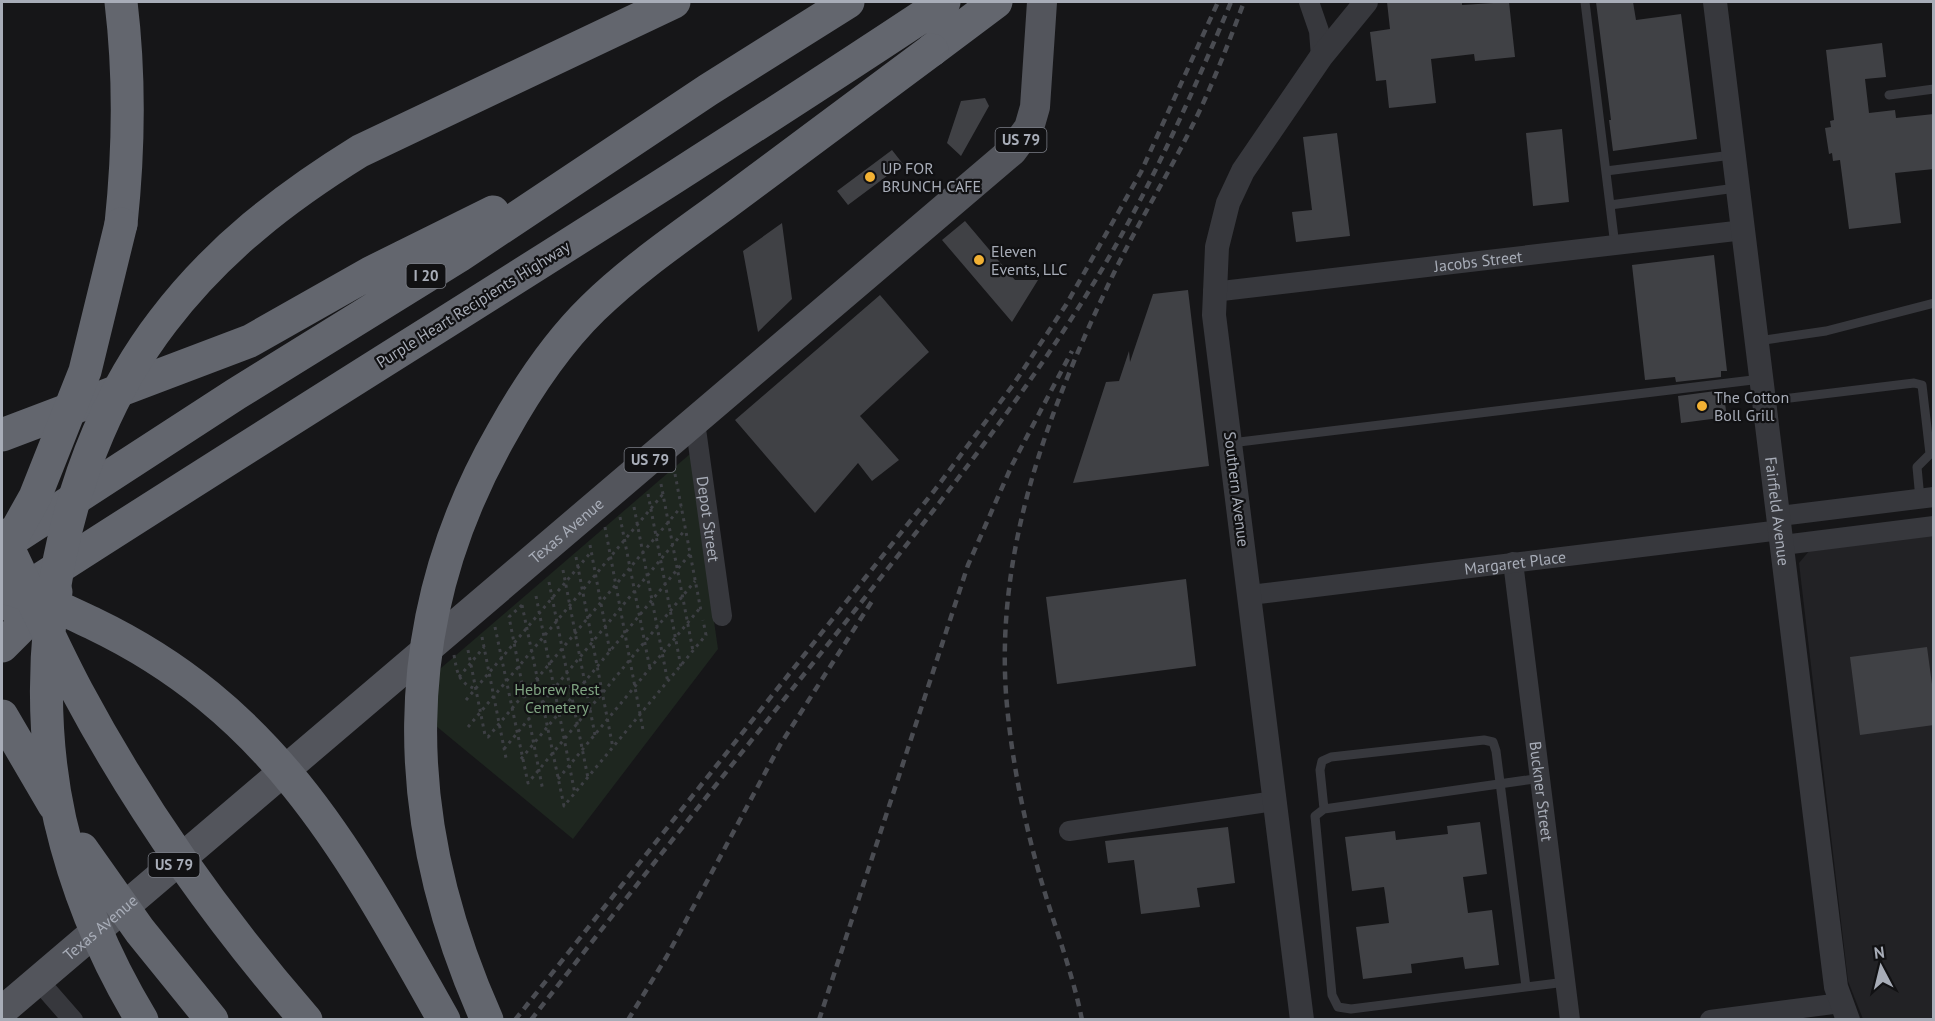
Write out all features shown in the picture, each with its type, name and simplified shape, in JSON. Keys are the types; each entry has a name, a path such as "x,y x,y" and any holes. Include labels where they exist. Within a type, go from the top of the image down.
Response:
{"highway":[{"path":"2,556 34,497 85,371 121,224 128,159 128,64 120,2"},
{"path":"142,1020 110,960 93,919 60,819 49,738 47,681 49,628 67,527 95,443 127,377 160,323 202,274 249,228 322,175 360,151 674,2"},
{"name":"I 20","path":"2,546 236,394 459,256 605,158 848,2"},
{"name":"Purple Heart Recipients Highway","path":"2,604 608,220 944,2"},
{"path":"487,1020 460,956 435,871 420,768 421,699 427,644 444,565 470,494 522,398 562,342 591,310 652,257 996,2"},
{"path":"2,435 250,341 370,273 605,158"},
{"path":"2,646 119,528"},
{"path":"2,535 77,690 122,770 224,921 306,1020"},
{"path":"2,587 53,605 122,638 208,696 275,757 316,808 373,894 444,1020"},
{"path":"2,716 21,752 106,886 212,1020"}],"main road":[{"name":"Texas Avenue","path":"2,1011 1012,151 1032,119 1042,2"}],"street":[{"path":"1309,2 1319,31 1321,57"},
{"name":"Southern Avenue","path":"1302,1020 1213,292 1221,225 1243,171 1321,57 1365,2"},
{"name":"Fairfield Avenue","path":"1715,2 1836,987 1844,1011"},
{"name":"Jacobs Street","path":"1213,292 1744,230"},
{"name":"Depot Street","path":"695,422 722,616"},
{"name":"Margaret Place","path":"1781,530 1927,498"},
{"name":"Margaret Place","path":"1250,595 1781,530 1934,526"},
{"name":"Buckner Street","path":"1513,562 1570,1020"},
{"path":"1069,831 1275,801"},
{"path":"38,980 73,1020"},
{"path":"1710,1020 1844,1011"}],"lane":[{"path":"1585,2 1615,246"},
{"path":"1889,94 1934,89"},
{"path":"1606,171 1735,155"},
{"path":"1610,205 1738,188"},
{"path":"1758,341 1826,332 1923,303 1934,303"},
{"path":"1231,443 1764,390 1914,383 1922,385 1930,454 1917,467 1927,498"},
{"path":"1324,809 1320,770 1322,761 1331,757 1492,741 1496,751 1501,784 1526,987"},
{"path":"1541,778 1324,809 1315,816 1314,829 1332,995 1338,1007 1351,1009 1566,982"}],"path":[{"path":"543,791 509,617 522,605 562,806 565,806 706,636 675,474"},
{"path":"661,484 693,651"},
{"path":"648,494 681,667"},
{"path":"468,728 663,494"},
{"path":"634,507 668,683"},
{"path":"468,650 485,735 488,737 587,616 681,507"},
{"path":"620,517 650,669"},
{"path":"604,522 643,730"},
{"path":"504,749 685,530"},
{"path":"590,545 610,652"},
{"path":"466,700 591,552"},
{"path":"521,759 690,555"},
{"path":"576,557 613,748"},
{"path":"563,570 595,735"},
{"path":"495,627 521,759 528,783 695,581"},
{"path":"549,582 588,778"},
{"path":"536,596 575,794"},
{"path":"557,780 700,608"},
{"path":"482,637 506,758"},
{"path":"459,678 484,647"},
{"path":"454,654 459,678 465,686 476,689"}],"shaded area":[{"path":"1933,534 1933,1019 1863,1019 1848,981 1799,563 1810,550"}],"green space":[{"name":"Hebrew Rest Cemetery","path":"690,454 718,649 573,839 430,721 434,674"}],"building":[{"path":"1387,2 1462,2 1462,5 1509,2 1515,57 1475,61 1474,54 1431,59 1436,103 1389,108 1386,80 1376,81 1370,32 1390,29"},
{"path":"1596,2 1633,2 1636,20 1681,14 1697,139 1613,151"},
{"path":"1882,43 1886,77 1865,79 1869,113 1895,110 1896,118 1934,114 1934,169 1895,173 1901,223 1849,229 1840,160 1833,161 1832,153 1829,154 1825,128 1831,127 1830,121 1834,120 1826,50"},
{"path":"985,98 989,106 961,156 947,143 961,101"},
{"path":"1562,129 1569,202 1533,206 1526,133"},
{"path":"1337,133 1350,236 1296,242 1292,212 1312,210 1303,137"},
{"name":"UP FOR BRUNCH CAFE","path":"892,150 903,164 848,205 837,191"},
{"name":"Eleven Events, LLC","path":"965,221 1015,280 1038,280 1012,322 942,240"},
{"path":"782,223 792,299 758,332 743,251"},
{"path":"1714,255 1727,371 1721,371 1721,377 1676,382 1675,377 1645,380 1632,265"},
{"path":"1188,290 1209,466 1073,483 1106,382 1119,381 1129,351 1130,362 1153,294"},
{"path":"880,295 929,352 860,416 899,460 872,481 858,463 815,513 735,420"},
{"name":"The Cotton Boll Grill","path":"1723,390 1727,417 1681,423 1678,396"},
{"path":"1186,579 1196,666 1057,684 1046,597"},
{"path":"1927,647 1934,699 1934,725 1860,735 1850,657"},
{"path":"1480,822 1487,874 1463,877 1468,913 1492,910 1499,965 1465,969 1463,957 1411,964 1412,973 1363,979 1356,927 1389,923 1384,887 1352,891 1345,837 1395,831 1396,840 1448,834 1447,826"},
{"path":"1228,827 1235,883 1197,888 1200,907 1141,914 1134,860 1108,863 1105,841"}],"railway":[{"path":"515,1020 934,491 1013,385 1066,305 1141,172 1218,2"},
{"path":"531,1020 920,528 1042,363 1098,276 1153,176 1231,2"},
{"path":"1082,1020 1037,866 1015,768 1006,694 1005,639 1009,585 1018,532 1032,480 1067,378 1121,258 1199,112 1244,2"},
{"path":"819,1020 968,565 1012,465 1072,351"},
{"path":"628,1020 667,956 780,745 874,598"}],"place":[{"name":"UP FOR BRUNCH CAFE","path":"870,177"},
{"name":"Eleven Events, LLC","path":"979,260"},
{"name":"The Cotton Boll Grill","path":"1702,406"}]}
